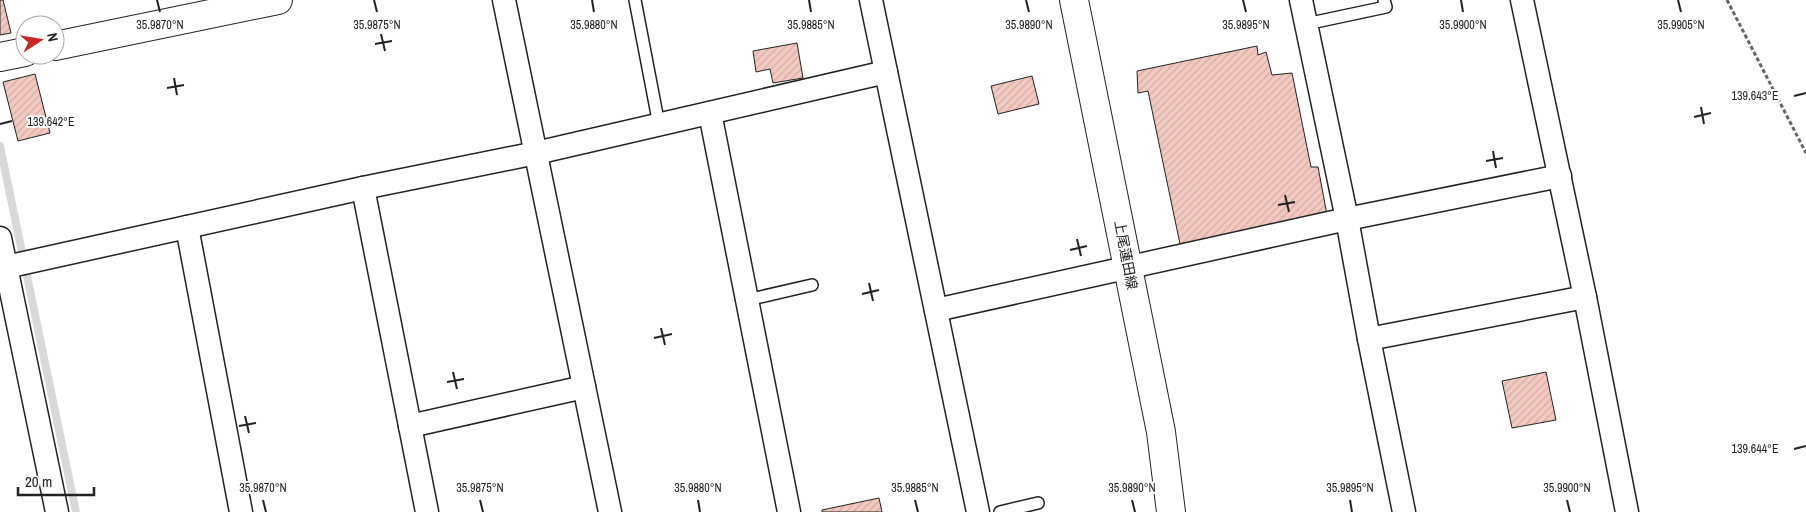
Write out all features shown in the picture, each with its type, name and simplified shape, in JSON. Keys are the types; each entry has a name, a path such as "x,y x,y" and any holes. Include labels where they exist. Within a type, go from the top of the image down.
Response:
{"main road":[{"path":"65,44 278,0"},
{"name":"上尾蓮田線","path":"1074,0 1161,432 1171,512"},
{"path":"0,57 15,54"}],"street":[{"path":"504,0 610,512"},
{"path":"871,0 978,512"},
{"path":"1301,0 1347,219 1404,512"},
{"path":"1522,0 1586,296 1627,512"},
{"path":"6,267 363,188 536,153 886,72"},
{"path":"710,113 790,512"},
{"path":"936,310 1347,219 1560,176"},
{"path":"363,188 427,512"},
{"path":"187,227 241,512"},
{"path":"0,238 57,512"},
{"path":"1369,339 1586,296"},
{"path":"410,426 584,388"}],"lane":[{"path":"635,0 659,125"},
{"path":"1306,24 1386,7 1384,0"},
{"path":"747,300 812,285"},
{"path":"1000,512 1038,503"}],"path":[{"path":"1728,0 1806,153"}],"building":[{"path":"0,0 3,0 11,33 0,35"},
{"path":"797,43 803,78 773,83 770,69 756,72 753,51"},
{"path":"1257,46 1258,55 1266,52 1272,75 1292,73 1311,167 1318,167 1327,215 1180,244 1148,91 1138,93 1137,71"},
{"path":"35,74 50,133 18,141 3,82"},
{"path":"1032,76 1039,104 998,114 991,86"},
{"path":"1546,372 1556,420 1512,428 1502,381"},
{"path":"879,498 882,512 822,512 822,510"}],"waterway":[{"path":"0,146 76,512"}]}
